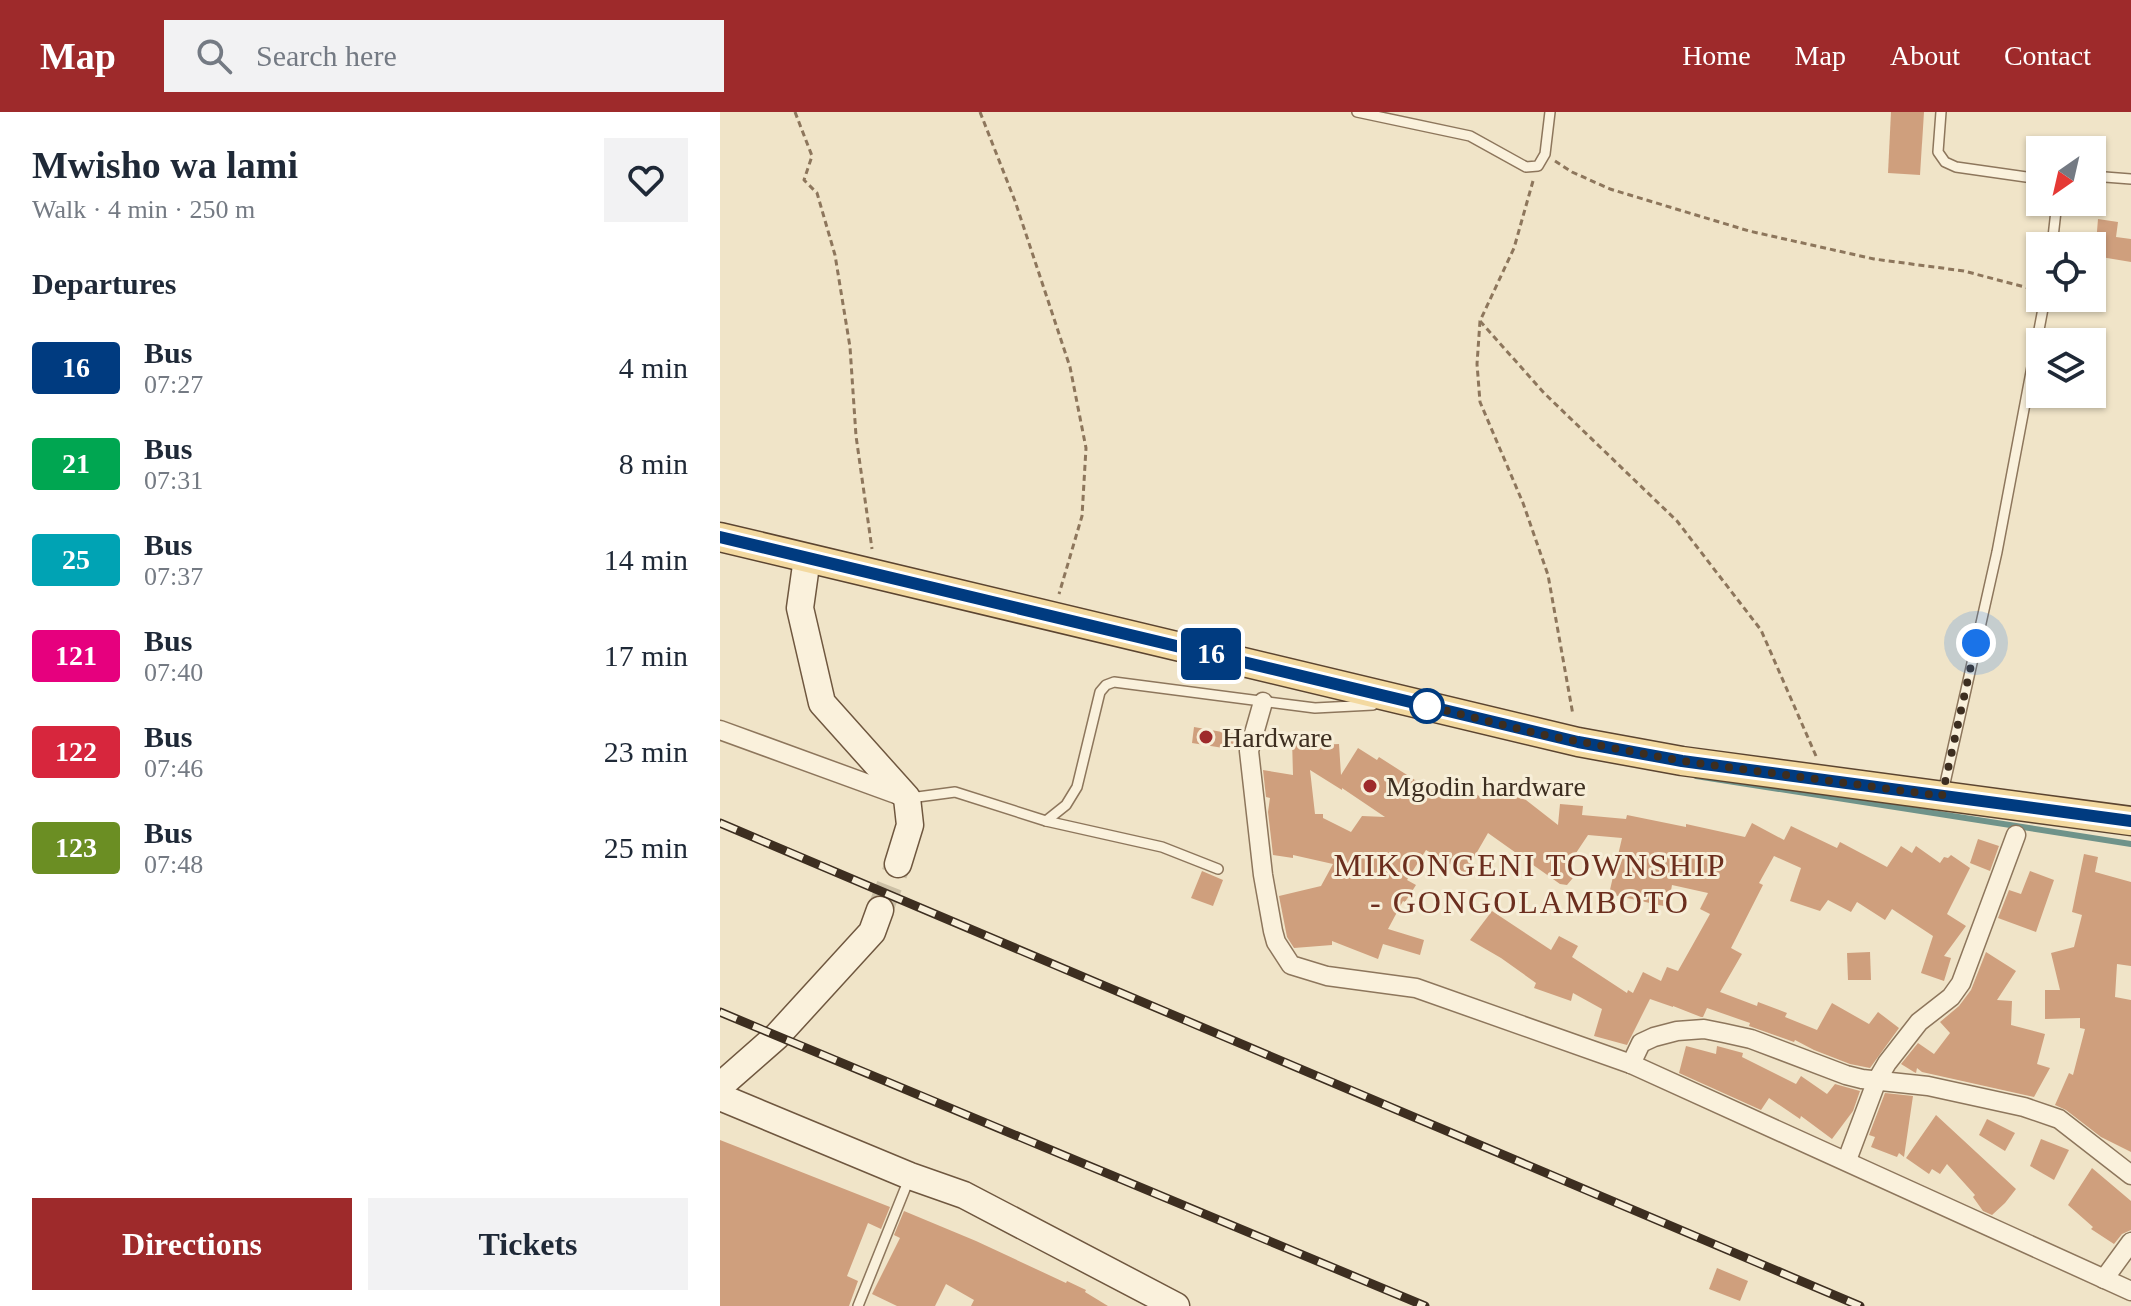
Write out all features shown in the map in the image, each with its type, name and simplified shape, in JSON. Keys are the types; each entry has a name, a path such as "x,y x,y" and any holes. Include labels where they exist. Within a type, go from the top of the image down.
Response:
{"main road":[{"path":"720,537 1578,742 1682,761 2131,821"}],"street":[{"path":"807,558 800,608 822,703 907,798 910,825 898,864"},
{"path":"1263,702 1249,751 1263,875 1273,931 1276,942 1291,965 1327,976 1416,988 1631,1064 2131,1291"},
{"path":"720,730 907,798"},
{"path":"1847,1160 1877,1080 1887,1063 1919,1022 1951,997 1961,983 2016,835"},
{"path":"720,1086 777,1036 872,932 880,910"},
{"path":"1631,1064 1641,1043 1677,1031 1704,1029 1751,1039 1846,1075 1928,1086 2050,1115 2073,1129 2131,1175"},
{"path":"720,1097 910,1176 964,1195 1176,1306"},
{"path":"2104,1279 2131,1242"}],"lane":[{"path":"1357,112 1470,136 1526,167 1538,166 1545,154 1550,112"},
{"path":"1941,112 1938,152 1945,162 1956,167 2026,177"},
{"path":"2106,177 2131,179"},
{"path":"1942,796 1997,552 2042,312"},
{"path":"1046,821 1066,805 1077,787 1100,692 1114,682 1315,708 1416,703"},
{"path":"907,798 955,792 1046,821 1162,847 1218,869"},
{"path":"858,1306 910,1176"}],"path":[{"path":"795,112 812,156 804,180 817,193 835,255 850,347 856,436 875,574"},
{"path":"980,112 1015,201 1070,367 1086,448 1082,516 1052,617"},
{"path":"1545,154 1572,172 1610,189 1749,231 1874,259 1964,271 2026,287"},
{"path":"1538,166 1514,248 1480,321 1477,364 1480,402 1523,503 1548,575 1578,742"},
{"path":"1480,321 1544,393 1677,521 1761,630 1827,781"}],"building":[{"path":"1891,112 1924,112 1920,175 1888,173"},
{"path":"2098,219 2118,222 2116,237 2131,239 2131,262 2106,258 2106,232 2097,232"},
{"path":"1194,727 1239,735 1236,750 1192,743"},
{"path":"1292,739 1316,739 1316,745 1339,744 1341,775 1358,748 1377,760 1379,757 1443,798 1455,780 1482,798 1486,787 1526,800 1558,825 1560,804 1583,806 1582,815 1626,819 1627,815 1745,837 1752,823 1784,840 1791,826 1837,848 1840,842 1887,867 1901,846 1912,853 1916,846 1940,863 1944,857 1951,855 1970,868 1947,914 1966,926 1944,956 1951,958 1944,981 1921,973 1933,936 1892,909 1885,920 1857,902 1851,912 1828,900 1820,911 1790,901 1801,868 1774,856 1731,948 1742,954 1720,992 1787,1013 1785,1017 1817,1030 1832,1003 1869,1024 1878,1012 1899,1028 1870,1068 1850,1064 1707,1008 1701,1017 1650,999 1627,1045 1594,1036 1602,1009 1573,993 1571,1001 1534,988 1536,983 1470,940 1492,911 1551,950 1559,936 1578,946 1572,957 1627,993 1628,990 1633,993 1643,972 1661,981 1667,967 1678,971 1710,914 1700,909 1708,893 1672,885 1668,907 1609,894 1622,838 1588,835 1568,865 1577,873 1567,885 1560,884 1488,833 1465,873 1426,850 1407,880 1416,885 1388,929 1424,940 1420,955 1383,944 1378,959 1332,941 1332,945 1294,948 1287,937 1279,896 1321,886 1333,864 1293,855 1293,858 1273,855 1268,812 1270,798 1266,797 1263,770 1293,775","holes":["1310,770 1342,788 1385,817 1362,816 1351,832 1323,818 1323,814 1315,814"]},
{"path":"1978,839 1999,846 1990,871 1970,863"},
{"path":"2084,854 2098,857 2095,872 2131,882 2131,966 2117,964 2115,997 2131,1000 2131,1152 2101,1137 2055,1105 2069,1073 2073,1075 2085,1029 2080,1028 2080,1018 2045,1019 2045,990 2060,990 2051,953 2074,947 2082,915 2072,912"},
{"path":"1202,871 1223,880 1213,906 1191,898"},
{"path":"2030,871 2054,880 2036,932 1998,918 2009,890 2021,894"},
{"path":"1870,952 1871,980 1848,980 1847,953"},
{"path":"1986,952 2016,971 1997,1000 2012,1001 2011,1025 2045,1034 2037,1064 2050,1068 2034,1097 1922,1072 1917,1068 1916,1073 1901,1064 1918,1043 1934,1054 1950,1033 1940,1022 1959,1006 1971,990"},
{"path":"1686,1046 1716,1054 1717,1046 1743,1053 1742,1057 1796,1084 1801,1076 1827,1094 1835,1084 1860,1091 1853,1111 1832,1139 1769,1098 1761,1110 1679,1073"},
{"path":"1885,1093 1913,1096 1904,1157 1871,1147 1875,1137 1869,1135"},
{"path":"1936,1115 2016,1189 1992,1215 1983,1211 1973,1197 1975,1195 1947,1164 1940,1174 1932,1169 1929,1174 1906,1158"},
{"path":"1987,1119 2015,1133 2005,1151 1979,1135"},
{"path":"2041,1139 2069,1150 2054,1180 2030,1166"},
{"path":"720,1140 890,1207 881,1229 868,1223 847,1276 858,1281 849,1306 720,1306"},
{"path":"2092,1168 2131,1201 2131,1230 2122,1234 2114,1244 2091,1229 2093,1227 2068,1205"},
{"path":"904,1211 1067,1281 1108,1306 971,1306 974,1300 946,1284 935,1306 897,1306 872,1294 900,1238 894,1235"},
{"path":"1717,1268 1748,1281 1740,1301 1709,1289"}],"waterway":[{"path":"1696,776 2131,844"}],"tunnel":[{"path":"880,910 898,864"}],"railway":[{"path":"720,823 1860,1306"},
{"path":"720,1012 1425,1306"}],"bus line":[{"name":"16","path":"720,537 1578,742 1682,761 2131,821"}],"place":[{"name":"Hardware","path":"1206,737"},
{"name":"Mgodin hardware","path":"1370,786"}],"district":[{"name":"MIKONGENI TOWNSHIP - GONGOLAMBOTO","path":"1530,884"}],"route":[{"path":"1427,706 1416,703 1544,735 1682,761 1942,796 1976,643"}]}
